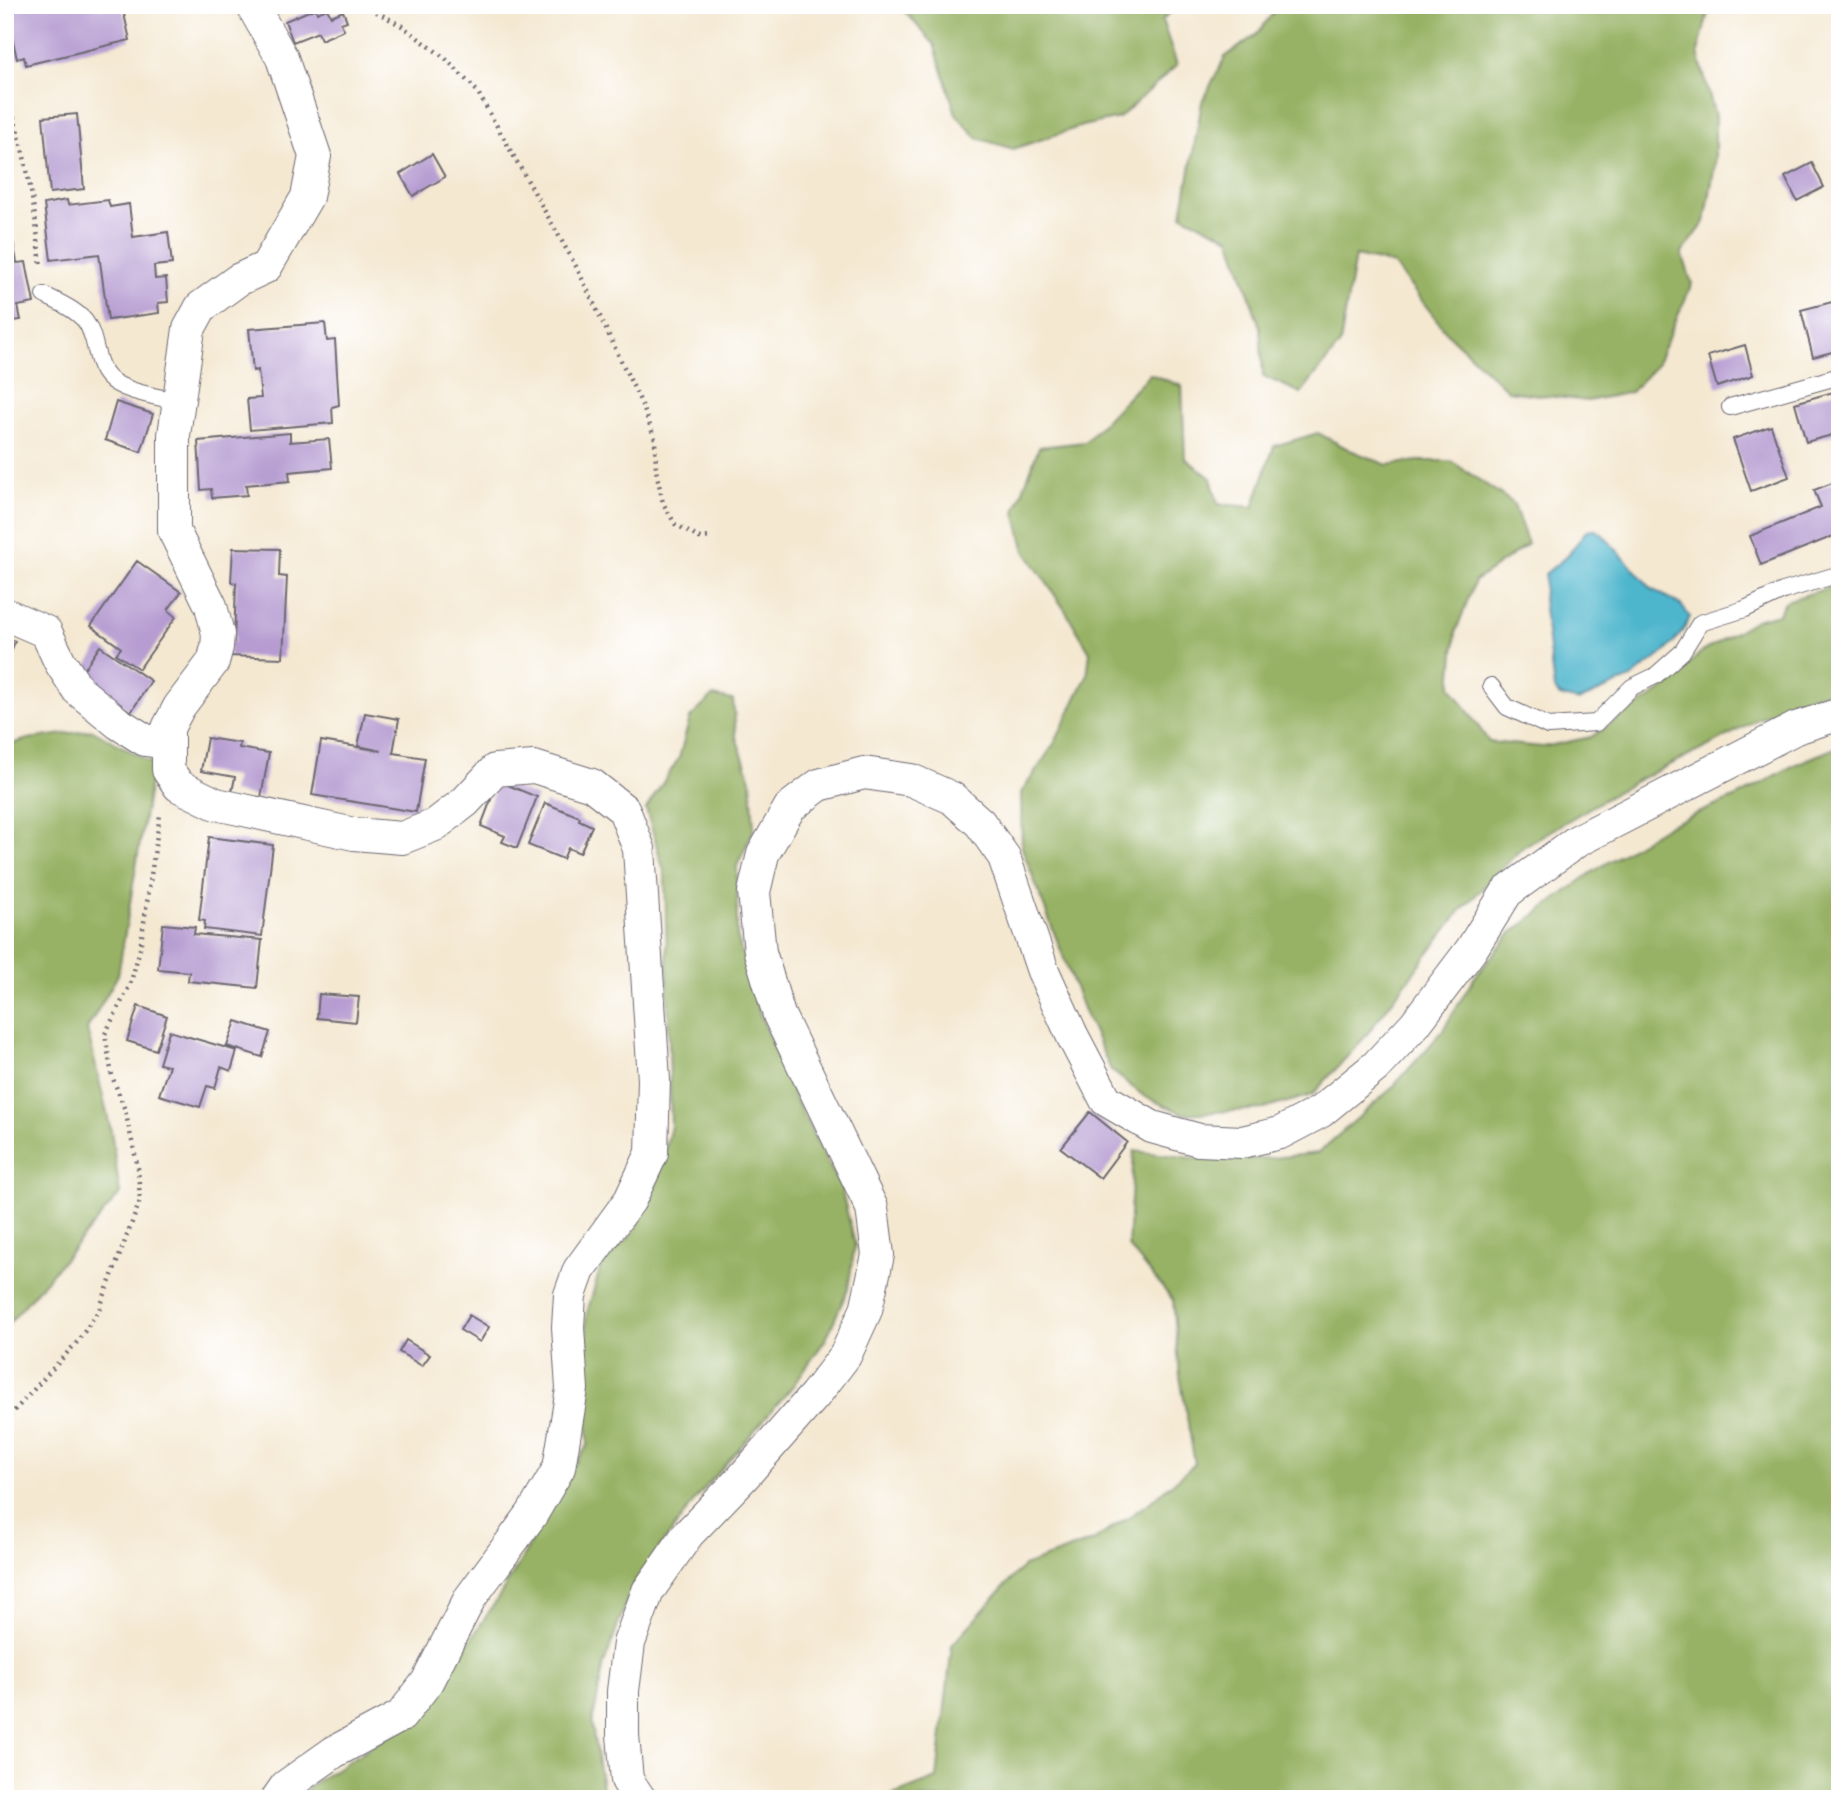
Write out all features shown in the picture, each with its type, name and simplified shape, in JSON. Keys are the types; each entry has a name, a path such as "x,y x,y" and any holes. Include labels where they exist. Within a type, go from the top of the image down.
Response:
{"street":[{"path":"252,5 282,58 315,156 307,197 266,267 238,279 201,307 189,329 174,435 174,531 211,606 218,634 212,662 179,707 168,728 168,757 179,786 216,804 354,834 402,838 435,825 466,802 495,770 534,767 592,785 624,810 639,849 654,1080 652,1153 630,1200 579,1270 570,1295 568,1327 572,1389 559,1468 532,1514 470,1598 427,1682 401,1716 334,1752 286,1786 277,1799"},
{"path":"5,614 46,632 60,662 78,690 118,723 168,757"},
{"path":"640,1799 627,1780 623,1690 629,1643 648,1591 688,1534 743,1477 815,1395 845,1356 866,1310 878,1255 872,1208 779,1015 760,952 754,892 763,854 790,807 818,785 864,773 911,780 952,798 980,823 1003,857 1043,971 1106,1100 1152,1127 1199,1140 1242,1142 1280,1133 1320,1112 1375,1067 1415,1024 1471,950 1507,892 1577,841 1796,728 1840,713"}],"lane":[{"path":"44,295 75,311 87,323 98,358 108,377 131,390 180,401"},
{"path":"1730,407 1840,376"},
{"path":"1491,686 1507,707 1548,726 1596,723 1632,687 1655,676 1682,652 1700,623 1745,609 1783,591 1840,574"}],"path":[{"path":"364,5 402,26 445,58 477,91 577,268 643,407 655,439 656,470 663,503 675,524 699,538 711,537"},
{"path":"5,90 28,169 44,295"},
{"path":"5,1421 78,1341 99,1310 139,1201 138,1168 125,1110 112,1076 105,1034 130,985 140,949 168,757"}],"green space":[{"path":"899,5 1178,5 1162,20 1177,65 1119,118 1082,126 1013,149 977,138 956,114 934,44"},
{"path":"1279,5 1710,5 1698,53 1715,116 1715,164 1705,222 1682,253 1692,284 1656,365 1631,392 1588,401 1508,391 1448,334 1393,264 1355,256 1340,344 1301,393 1263,376 1260,327 1230,238 1182,215 1202,102 1225,57 1257,34"},
{"path":"1150,374 1182,386 1185,458 1211,478 1218,504 1253,507 1274,446 1318,433 1387,465 1451,461 1513,503 1528,544 1475,581 1456,631 1451,686 1489,742 1543,747 1591,737 1670,685 1700,653 1756,620 1778,614 1786,601 1840,584 1840,689 1804,698 1756,720 1634,782 1523,847 1462,909 1364,1038 1312,1095 1263,1109 1184,1114 1145,1097 1111,1070 1084,1011 1022,848 1021,793 1054,744 1087,676 1090,652 1025,551 1015,512 1039,447 1085,442"},
{"path":"713,696 733,700 736,737 751,780 754,829 737,866 737,936 759,1012 795,1099 841,1188 855,1244 848,1289 826,1339 792,1387 698,1496 633,1584 604,1664 592,1725 602,1788 608,1799 299,1799 311,1785 423,1713 500,1595 527,1550 549,1502 588,1445 586,1316 601,1266 632,1234 659,1176 671,1126 665,875 646,809 679,758 690,718"},
{"path":"93,730 153,764 118,975 87,1029 111,1131 120,1194 5,1328 5,746 28,739"},
{"path":"1840,746 1840,1799 883,1799 937,1778 952,1645 1023,1566 1093,1541 1149,1503 1195,1464 1180,1376 1173,1300 1128,1246 1134,1151 1210,1160 1318,1153 1391,1089 1441,1033 1474,978 1511,933 1591,873 1665,827 1741,795 1796,764"}],"water":[{"path":"1594,529 1602,534 1652,589 1681,605 1690,617 1683,631 1666,651 1631,678 1578,701 1560,696 1554,689 1543,600 1545,574 1568,555 1587,530"}],"building":[{"path":"5,5 97,5 98,8 122,5 130,40 26,65 24,57 17,59"},
{"path":"316,8 317,13 327,9 331,16 343,11 347,21 341,23 344,30 321,40 318,32 293,42 285,21"},
{"path":"77,114 84,189 50,193 43,117"},
{"path":"432,154 445,177 413,196 400,174"},
{"path":"1812,163 1824,187 1797,201 1785,177"},
{"path":"67,200 68,205 108,200 110,207 129,204 133,237 168,232 172,264 154,266 155,279 166,278 168,302 158,303 159,313 108,320 99,254 51,260 44,204"},
{"path":"13,241 17,263 26,262 34,303 18,306 21,320 5,322 5,243"},
{"path":"1840,300 1840,350 1813,357 1801,310"},
{"path":"325,323 327,341 335,340 339,405 332,407 333,423 250,430 247,399 261,398 258,370 253,371 249,329"},
{"path":"1745,345 1753,375 1717,387 1708,356"},
{"path":"1840,390 1840,433 1806,442 1795,403"},
{"path":"116,402 153,414 141,452 105,440"},
{"path":"1771,426 1789,477 1751,491 1733,439"},
{"path":"290,433 290,442 329,439 332,468 289,472 290,481 246,485 247,495 212,498 211,489 201,490 198,441"},
{"path":"1840,480 1840,545 1836,535 1761,565 1750,536 1821,507 1814,490"},
{"path":"233,548 280,549 279,576 287,577 283,658 229,656 229,642 234,642 236,583 231,582"},
{"path":"137,561 181,592 168,610 176,617 139,669 116,654 121,648 91,626"},
{"path":"5,638 15,641 6,666 5,666"},
{"path":"100,646 151,681 131,712 79,677"},
{"path":"365,713 399,719 393,753 425,758 416,812 312,795 321,741 382,751 358,746"},
{"path":"207,738 240,743 239,748 269,753 261,798 232,792 235,777 201,771"},
{"path":"498,781 537,797 517,848 502,842 505,836 481,826"},
{"path":"545,803 580,817 579,820 592,826 580,853 568,848 563,859 528,845"},
{"path":"209,837 273,845 262,936 204,929 205,921 199,920"},
{"path":"163,924 195,927 194,934 262,940 257,988 188,981 189,972 158,969"},
{"path":"319,994 359,997 356,1022 317,1018"},
{"path":"138,1006 167,1016 156,1050 127,1041"},
{"path":"236,1021 270,1032 262,1057 227,1046"},
{"path":"169,1031 237,1051 231,1071 221,1067 215,1088 207,1086 200,1107 159,1095 169,1066 159,1064"},
{"path":"1090,1112 1127,1142 1100,1178 1061,1148"},
{"path":"469,1315 489,1327 480,1342 460,1330"},
{"path":"406,1340 430,1355 422,1366 399,1352"}]}
